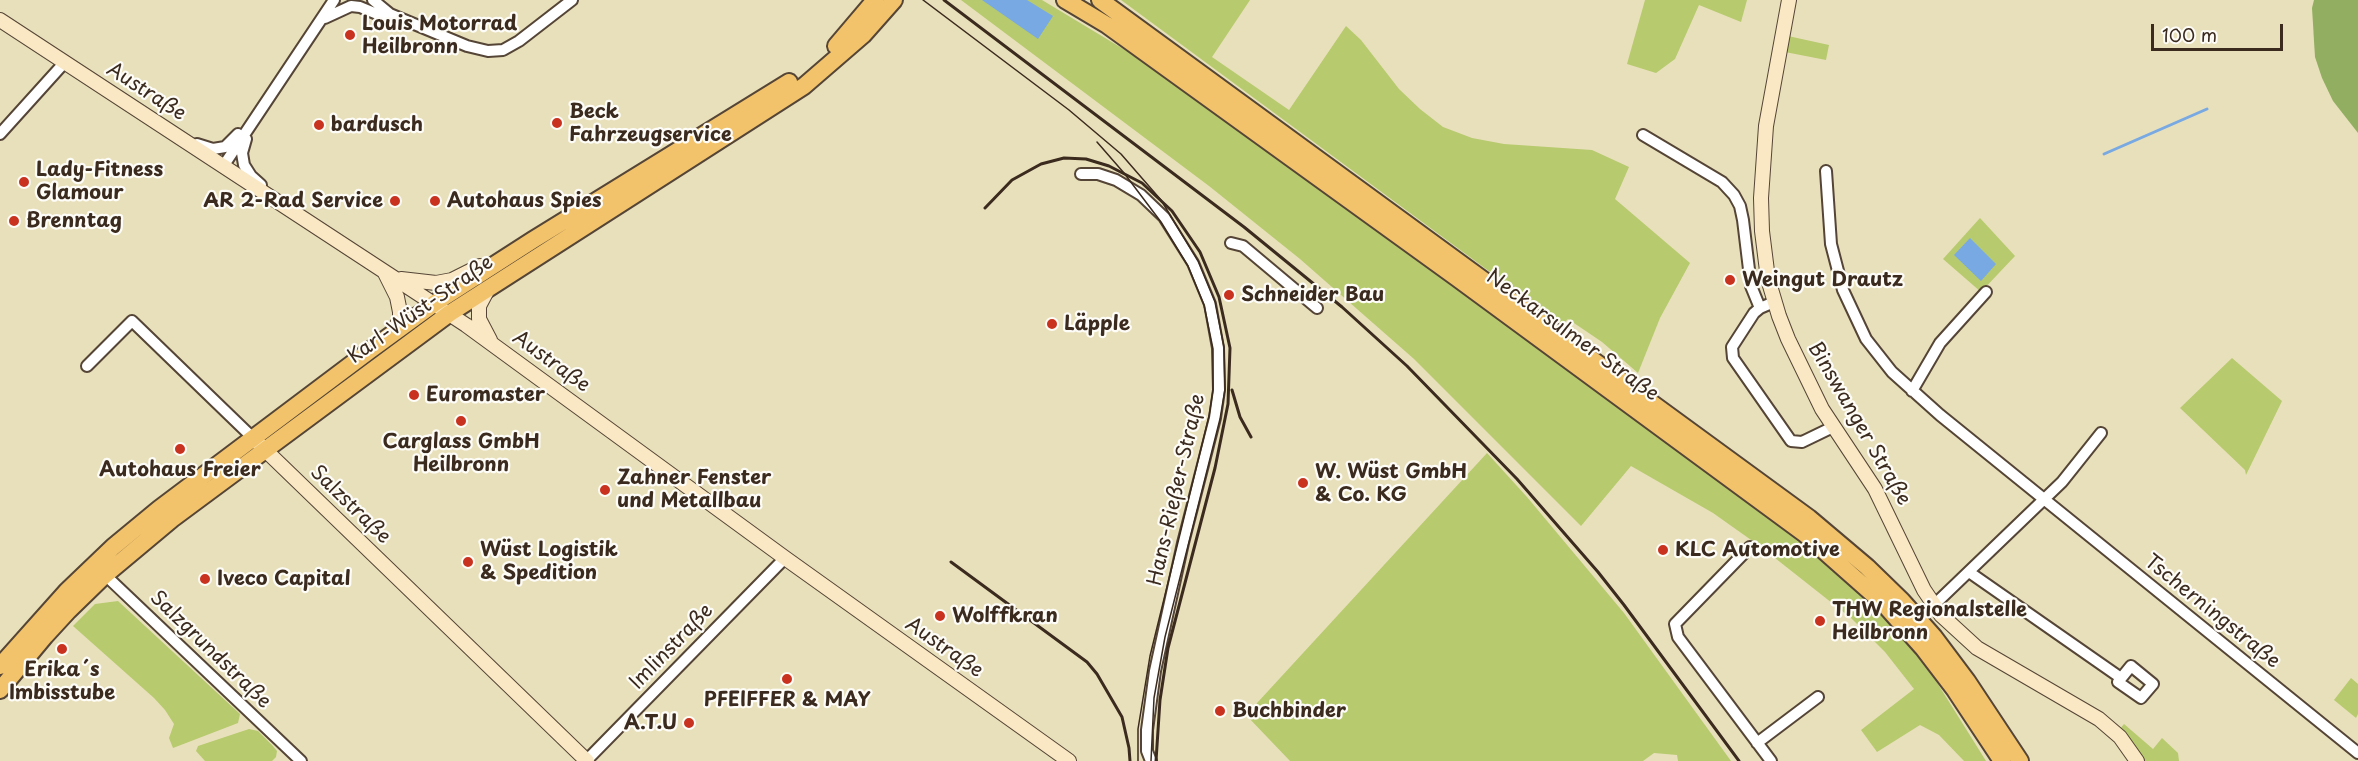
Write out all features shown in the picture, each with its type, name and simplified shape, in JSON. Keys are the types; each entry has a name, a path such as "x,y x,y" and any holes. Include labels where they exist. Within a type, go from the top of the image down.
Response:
{"main road":[{"name":"Neckarsulmer Straße","path":"1065,0 1107,25 1457,278 1805,534 1882,603 1923,648 1955,690 2002,761"},
{"name":"Neckarsulmer Straße","path":"1100,0 1809,518 1902,600 1934,637 1967,681 2020,761"},
{"name":"Binswanger Straße","path":"1789,0 1768,116 1763,162 1762,231 1768,279 1774,302 1800,365 1833,427 1875,489 1934,605 1951,626 1977,648 2099,719 2120,737 2137,761"},
{"name":"Karl-Wüst-Straße","path":"0,666 31,629 100,570 172,519 393,333 533,240 808,70 886,1"},
{"name":"Karl-Wüst-Straße","path":"259,444 490,286 804,86 863,35 886,1"},
{"name":"Austraße","path":"0,20 450,313 1066,760"},
{"path":"393,333 400,319 400,312 390,274 430,283 452,280 533,240"},
{"path":"490,286 479,306 479,319 493,344"},
{"name":"Salzstraße","path":"259,444 586,761"},
{"name":"Karl-Wüst-Straße","path":"0,690 100,570"}],"street":[{"path":"224,165 334,0"},
{"path":"374,0 390,14 467,46 491,51 503,50 519,41 572,0"},
{"path":"322,20 351,6 377,14 390,14"},
{"path":"0,134 65,62"},
{"path":"183,139 207,148 225,147 258,115"},
{"path":"258,115 243,146 244,165 251,176 277,200"},
{"path":"1643,135 1722,182 1734,195 1740,206 1743,220 1751,286 1760,308"},
{"name":"Tscherningstraße","path":"1826,171 1831,244 1843,290 1866,339 1879,357 1912,391 2358,753"},
{"name":"Hans-Rießer-Straße","path":"1081,174 1098,174 1116,180 1151,203 1164,217 1192,263 1210,304 1218,348 1219,390 1215,417 1183,543 1158,658 1147,730 1148,758"},
{"path":"1231,243 1243,246 1317,308"},
{"path":"1912,391 1940,344 1986,292"},
{"path":"1774,302 1760,308 1732,347 1732,358 1791,441 1802,442 1833,427"},
{"name":"Salzstraße","path":"87,366 132,321 259,444"},
{"path":"1934,605 2045,499 2075,467 2101,433"},
{"path":"1750,547 1675,624 1678,637 1771,761"},
{"name":"Imlinstraße","path":"586,761 785,558"},
{"name":"Salzgrundstraße","path":"100,570 301,761"},
{"path":"1969,572 2121,678"},
{"path":"1757,743 1818,698"}],"green space":[{"path":"961,0 1042,0 1130,53 1313,182 1812,548 1844,577 1914,649 1986,761 1964,761 1939,735 1920,725 1877,752 1861,730 1914,689 1885,652 1851,618 1761,547 1713,513 1631,466 1581,526 1414,359 1300,259 1209,186"},
{"path":"1121,0 1250,0 1212,57 1289,110 1346,26 1361,40 1399,89 1443,127 1472,138 1504,144 1592,150 1629,167 1615,199 1690,263 1660,318 1638,373 1602,342 1568,319 1564,323 1558,322"},
{"path":"1645,0 1747,0 1741,22 1699,5 1675,59 1656,73 1627,64"},
{"path":"2314,0 2358,0 2358,133 2333,101 2315,57 2312,8"},
{"path":"1788,36 1829,45 1826,60 1785,52"},
{"path":"1980,218 2015,256 1981,292 1943,259"},
{"path":"2232,358 2282,401 2246,475 2245,470 2180,408"},
{"path":"1487,453 1624,613 1731,761 1678,761 1677,755 1654,753 1643,761 1290,761 1246,715"},
{"path":"118,601 240,714 238,723 173,748 169,738 174,724 165,710 73,626 95,604"},
{"path":"2351,678 2358,684 2356,718 2334,700"},
{"path":"2124,724 2153,749 2162,738 2178,753 2179,761 2142,761 2119,730"},
{"path":"249,729 258,731 277,751 272,761 205,761 196,751 198,746"}],"water":[{"path":"982,0 1027,0 1053,16 1038,39"},
{"path":"1970,238 1996,264 1981,281 1954,255"}],"waterway":[{"path":"2104,154 2207,109"}],"tram line":[{"path":"923,0 1069,110 1121,154 1161,200 1198,261 1215,302 1224,347 1225,389 1220,419 1165,637 1154,698 1151,761"},
{"path":"1097,142 1161,222 1188,266 1204,305 1213,349 1213,390 1209,416 1150,656 1138,729 1138,761"}],"railway":[{"path":"944,0 1244,227 1342,307 1407,366 1517,479 1598,572 1739,761"},
{"path":"985,208 1012,180 1041,164 1064,158 1086,159 1109,166 1142,183 1172,211 1200,252 1219,297 1230,348 1228,404 1215,468 1168,648 1160,700 1156,761"},
{"path":"1232,390 1240,417 1251,437"},
{"path":"951,562 1087,662 1097,674 1122,717 1130,761"}],"place":[{"name":"Louis Motorrad Heilbronn","path":"350,35"},
{"name":"Beck Fahrzeugservice","path":"557,123"},
{"name":"bardusch","path":"319,125"},
{"name":"Lady-Fitness Glamour","path":"24,182"},
{"name":"AR 2-Rad Service","path":"395,201"},
{"name":"Autohaus Spies","path":"435,201"},
{"name":"Brenntag","path":"14,221"},
{"name":"Weingut Drautz","path":"1730,280"},
{"name":"Schneider Bau","path":"1229,295"},
{"name":"Läpple","path":"1052,324"},
{"name":"Euromaster","path":"414,395"},
{"name":"Carglass GmbH Heilbronn","path":"461,421"},
{"name":"Autohaus Freier","path":"180,449"},
{"name":"W. Wüst GmbH & Co. KG","path":"1303,483"},
{"name":"Zahner Fenster und Metallbau","path":"605,490"},
{"name":"KLC Automotive","path":"1663,550"},
{"name":"Wüst Logistik & Spedition","path":"468,562"},
{"name":"Iveco Capital","path":"205,579"},
{"name":"Wolffkran","path":"940,616"},
{"name":"THW Regionalstelle Heilbronn","path":"1820,621"},
{"name":"Erika´s Imbisstube","path":"62,649"},
{"name":"PFEIFFER & MAY","path":"787,679"},
{"name":"Buchbinder","path":"1220,711"},
{"name":"A.T.U","path":"689,723"}]}
